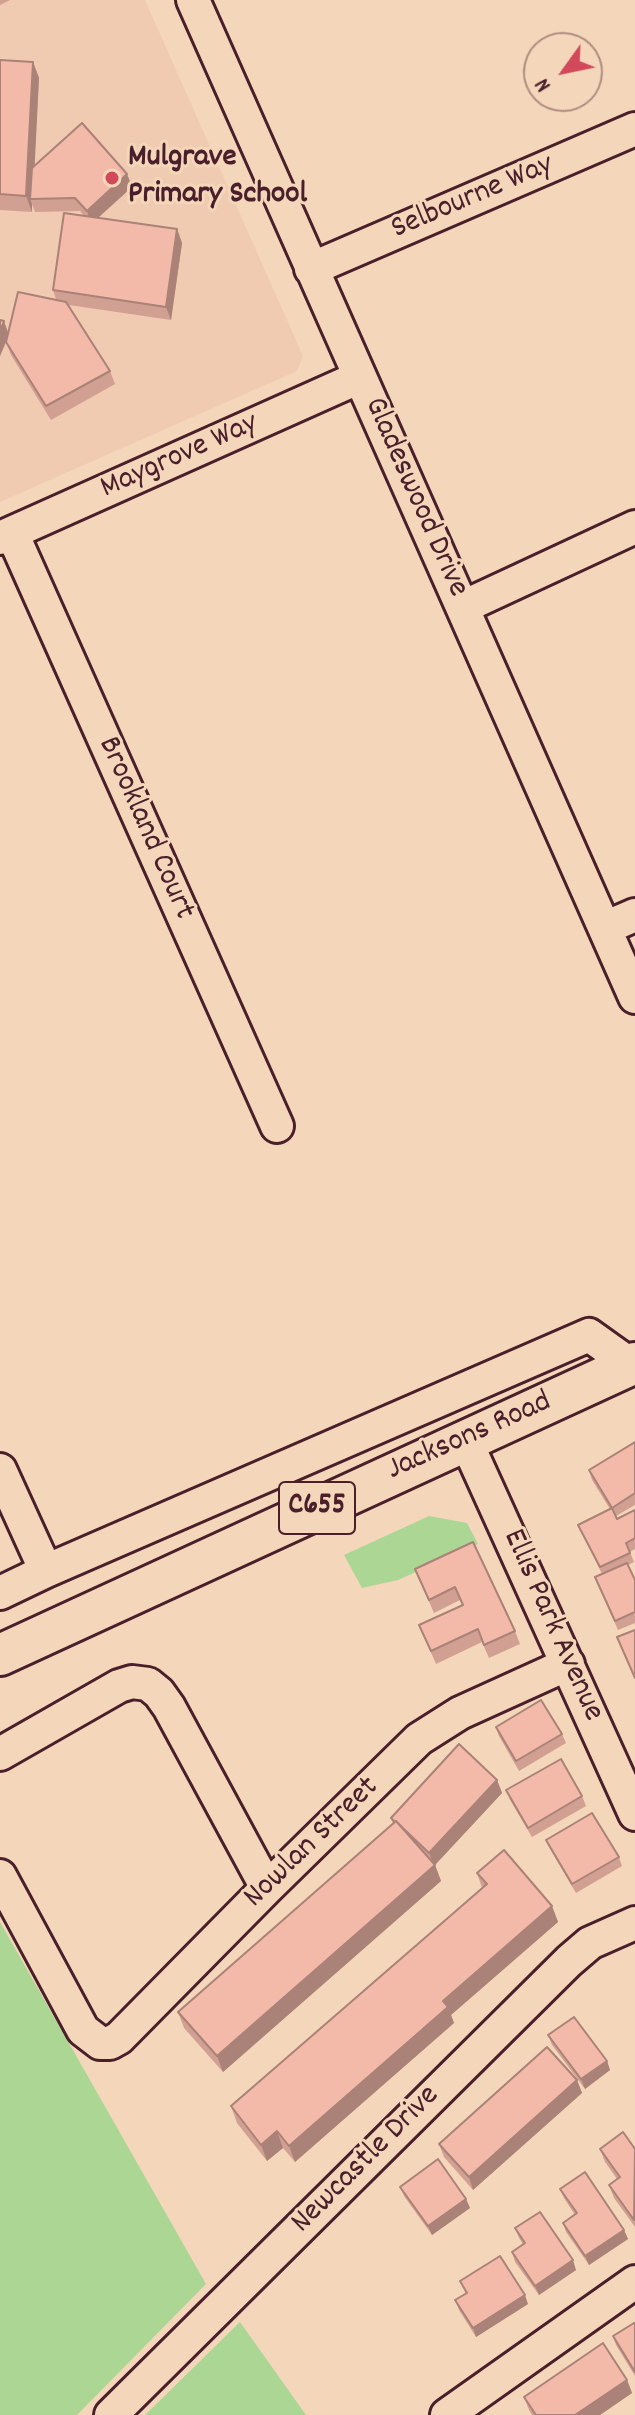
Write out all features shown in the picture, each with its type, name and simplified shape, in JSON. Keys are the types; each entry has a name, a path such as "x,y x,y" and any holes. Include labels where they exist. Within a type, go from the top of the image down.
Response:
{"main road":[{"name":"Jacksons Road","path":"0,1655 633,1364"}],"street":[{"name":"Gladeswood Drive","path":"193,0 635,997"},
{"name":"Selbourne Way","path":"311,269 635,129"},
{"name":"Maygrove Way","path":"6,536 360,377"},
{"path":"463,607 635,527"},
{"name":"Brookland Court","path":"6,536 277,1126"},
{"path":"605,928 635,915"},
{"path":"0,1593 589,1335 633,1364"},
{"name":"Ellis Park Avenue","path":"465,1439 633,1804"},
{"path":"0,1470 46,1571"},
{"name":"Nowlan Street","path":"0,1876 83,2030 100,2043 110,2043 119,2038 419,1739 435,1727 568,1664"},
{"path":"0,1754 119,1686 132,1682 148,1684 169,1707 267,1888"},
{"name":"Newcastle Drive","path":"122,2404 569,1961 590,1943 635,1923"},
{"path":"447,2415 635,2282"}],"shaded area":[{"name":"Mulgrave Primary School","path":"0,0 145,0 303,356 297,371 0,502"}],"green space":[{"path":"429,1516 467,1523 478,1544 398,1580 362,1588 344,1555"},
{"path":"0,1922 206,2284 77,2415 0,2415"},
{"path":"240,2322 306,2415 145,2415"}],"building":[{"path":"0,60 33,62 26,196 0,194"},
{"path":"82,123 127,174 87,211 75,198 30,199 32,168"},
{"path":"64,213 177,229 166,307 53,290"},
{"path":"18,292 66,302 110,371 46,406 6,342"},
{"path":"635,1442 635,1493 612,1508 589,1470"},
{"path":"612,1508 617,1519 635,1510 635,1538 626,1543 630,1553 600,1567 578,1525"},
{"path":"473,1542 515,1631 484,1645 478,1629 431,1651 419,1625 463,1605 455,1587 429,1600 415,1569"},
{"path":"627,1563 635,1580 635,1612 615,1621 595,1577"},
{"path":"635,1630 635,1678 617,1637"},
{"path":"541,1700 562,1734 516,1761 496,1727"},
{"path":"459,1744 497,1780 429,1853 391,1818"},
{"path":"561,1759 582,1796 528,1828 506,1790"},
{"path":"592,1813 619,1857 572,1884 546,1840"},
{"path":"396,1821 435,1865 217,2056 178,2012"},
{"path":"504,1850 552,1906 443,2001 448,2007 289,2146 277,2131 261,2145 231,2106 487,1884 477,1873"},
{"path":"574,2017 607,2061 581,2079 548,2035"},
{"path":"547,2047 577,2080 469,2177 439,2144"},
{"path":"623,2132 635,2149 634,2220 609,2185 620,2177 600,2149"},
{"path":"438,2159 466,2199 428,2226 400,2187"},
{"path":"585,2172 624,2230 585,2256 563,2223 577,2213 560,2189"},
{"path":"540,2212 573,2260 535,2286 512,2252 525,2243 515,2228"},
{"path":"500,2256 525,2295 473,2328 455,2300 467,2293 460,2281"},
{"path":"635,2324 635,2372 613,2336"},
{"path":"603,2343 627,2380 575,2415 536,2415 524,2397"}],"place":[{"name":"Mulgrave Primary School","path":"112,178"}]}
